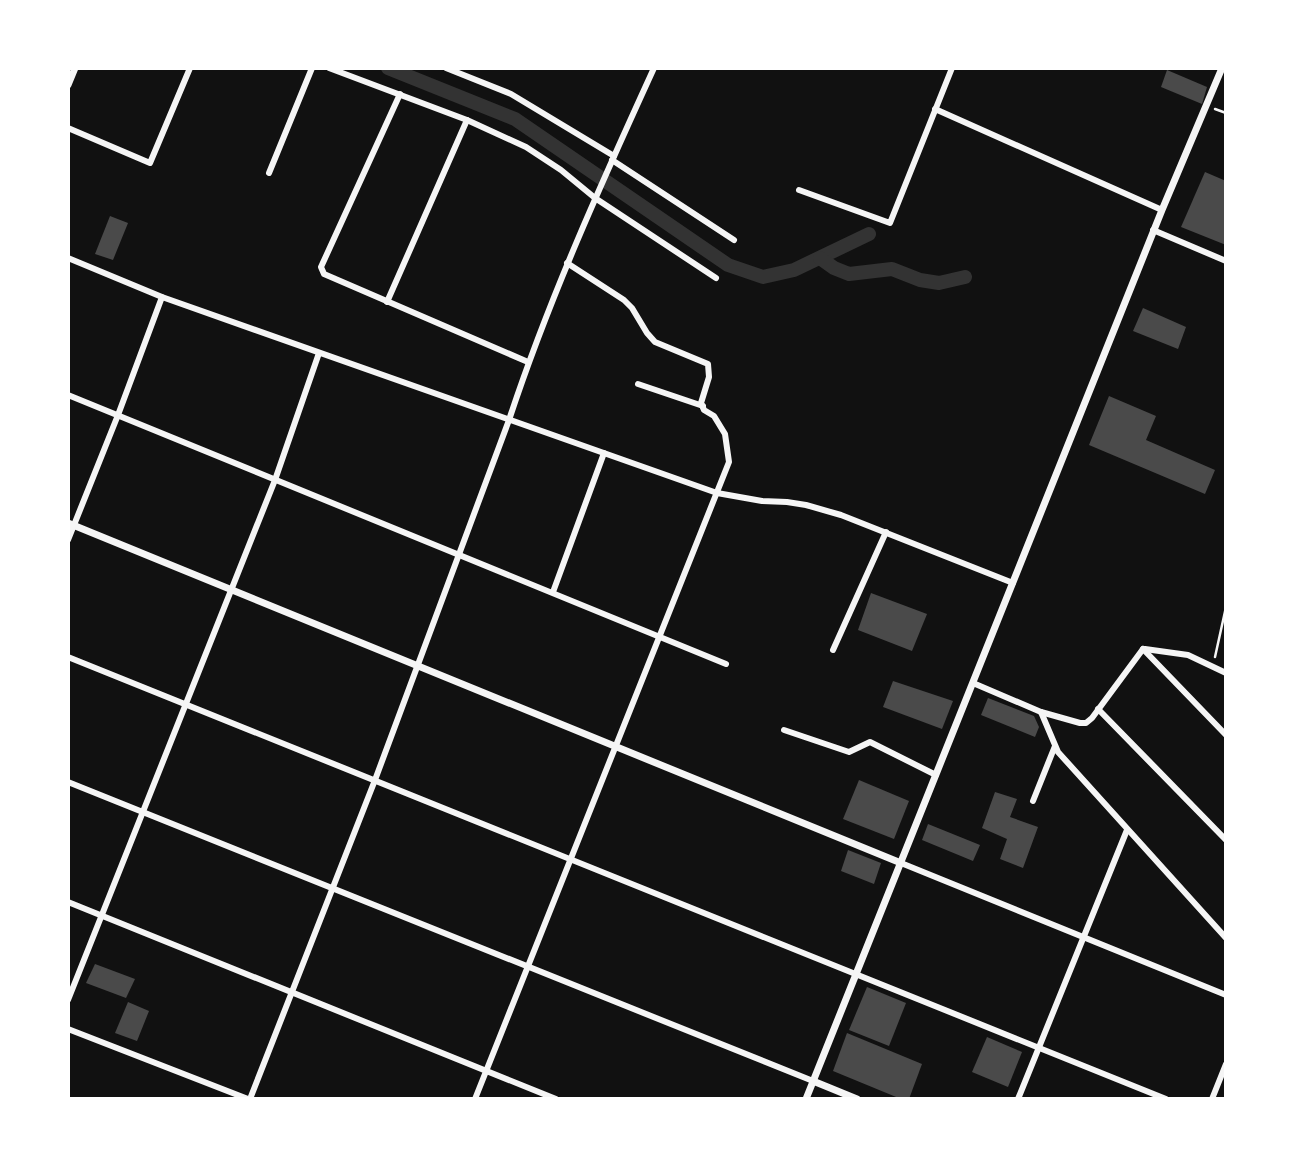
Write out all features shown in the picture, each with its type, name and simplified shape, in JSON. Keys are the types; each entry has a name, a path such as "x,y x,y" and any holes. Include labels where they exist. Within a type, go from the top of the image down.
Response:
{"street":[{"path":"68,85 75,68"},
{"path":"68,128 150,163 190,68"},
{"path":"269,173 312,68"},
{"path":"329,68 467,120 526,147 561,170 595,198 716,278"},
{"path":"446,68 511,94 613,158 734,240"},
{"path":"68,1029 249,1099 375,780 528,362 567,263 654,68"},
{"path":"799,190 890,223 952,68"},
{"path":"806,1099 1153,230 1222,68"},
{"path":"400,94 321,267 322,272 387,303 528,362"},
{"path":"935,109 1162,209"},
{"path":"387,303 467,120"},
{"path":"1153,230 1226,261"},
{"path":"68,258 162,297 716,493 806,505 841,514 1013,583"},
{"path":"475,1099 729,462 725,434 714,416 704,410 701,403 709,377 708,365 655,342 624,300 567,263"},
{"path":"68,540 71,524 118,415 162,297"},
{"path":"68,1000 275,480 319,353"},
{"path":"638,384 703,406"},
{"path":"68,395 726,664"},
{"path":"553,592 604,453"},
{"path":"71,524 1226,995"},
{"path":"834,650 886,532"},
{"path":"973,683 1041,712 1086,723 1143,649"},
{"path":"1143,649 1188,655 1226,673"},
{"path":"1143,649 1226,734"},
{"path":"68,657 1166,1099"},
{"path":"1098,709 1226,840"},
{"path":"1041,712 1058,752 1226,938"},
{"path":"784,730 849,752 870,742 936,775"},
{"path":"1033,802 1055,746"},
{"path":"68,782 857,1099"},
{"path":"1018,1099 1127,830"},
{"path":"68,902 556,1099"},
{"path":"1212,1099 1226,1064"}],"path":[{"path":"1212,667 1226,607"}],"building":[{"path":"1167,70 1207,87 1202,104 1161,87"},
{"path":"1205,172 1226,181 1226,245 1181,227"},
{"path":"110,216 128,223 113,260 95,254"},
{"path":"1143,308 1186,327 1178,349 1133,331"},
{"path":"1109,396 1156,416 1146,440 1215,470 1205,494 1089,445"},
{"path":"871,593 927,614 912,651 858,630"},
{"path":"893,681 953,701 942,729 883,707"},
{"path":"988,698 1034,716 1039,727 1035,737 981,715"},
{"path":"859,780 909,801 894,839 843,819"},
{"path":"995,792 1017,799 1010,817 1038,827 1023,868 1000,859 1007,839 982,828"},
{"path":"928,824 980,845 973,861 922,840"},
{"path":"848,850 881,863 874,884 841,871"},
{"path":"95,964 135,979 126,998 86,983"},
{"path":"867,987 906,1003 889,1046 849,1030"},
{"path":"128,1002 149,1011 137,1041 115,1033"},
{"path":"847,1033 922,1064 909,1099 901,1099 833,1071"},
{"path":"987,1037 1022,1052 1008,1087 972,1072"}],"waterway":[{"path":"388,68 515,119 728,265 763,277 794,270 869,234"},
{"path":"820,258 849,274 892,269 920,280 939,283 965,277"}]}
